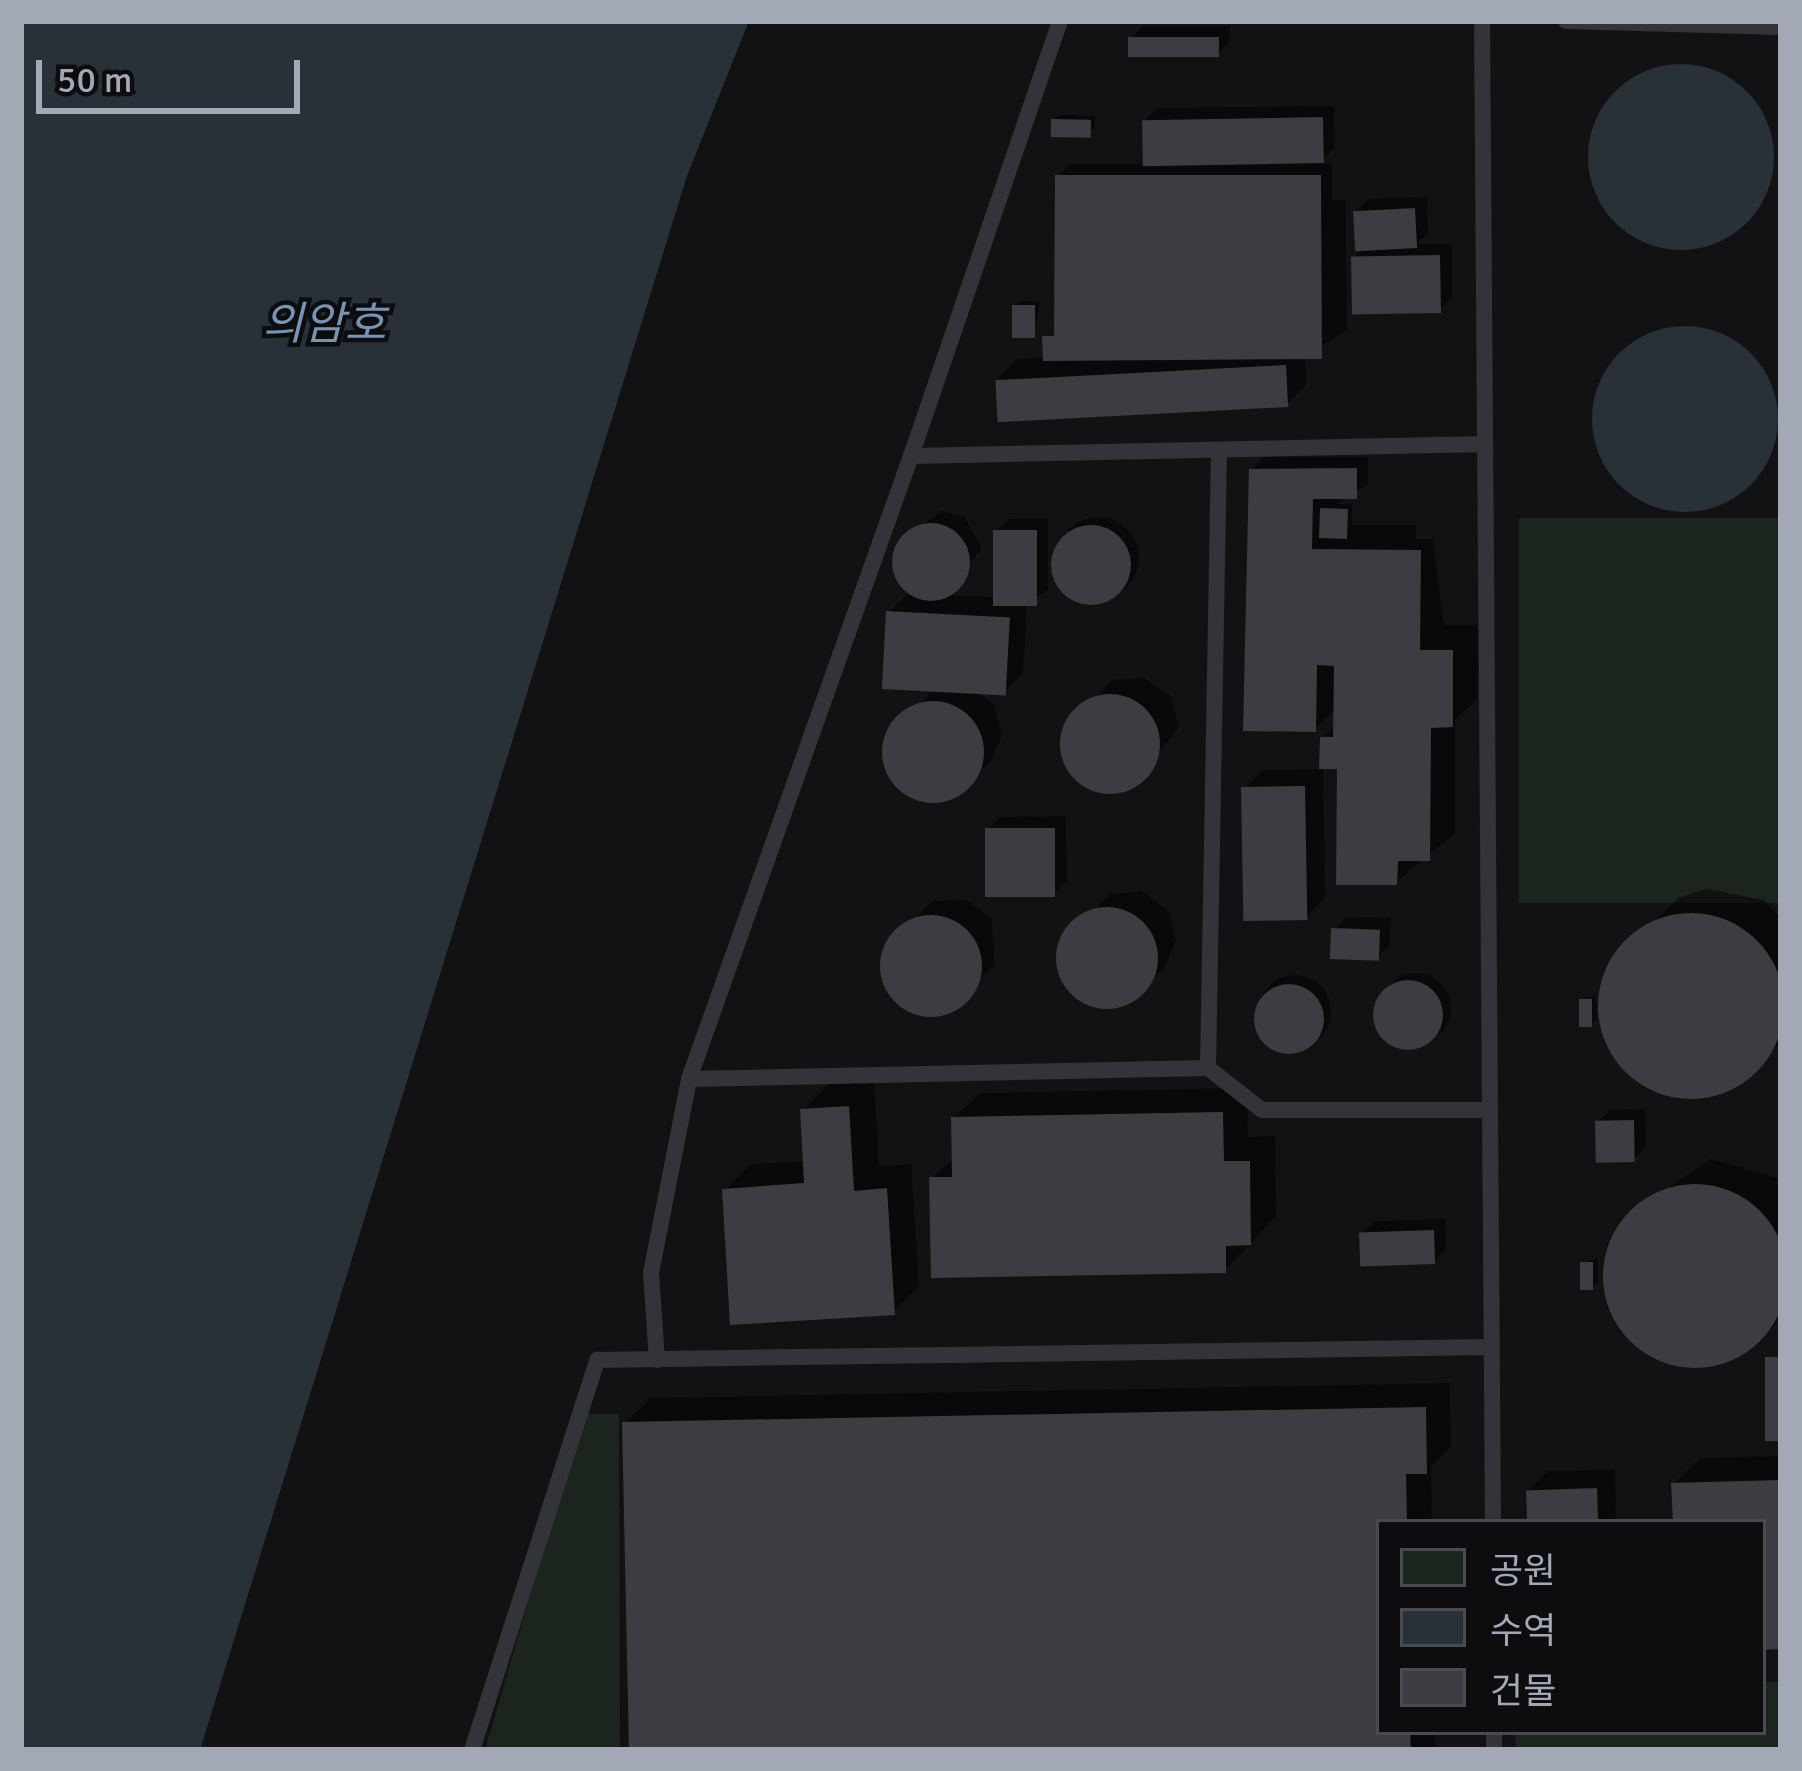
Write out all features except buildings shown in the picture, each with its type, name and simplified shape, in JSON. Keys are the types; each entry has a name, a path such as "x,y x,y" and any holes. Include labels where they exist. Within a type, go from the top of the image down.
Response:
{"lane":[{"path":"657,1360 651,1273 689,1078 1060,21"},
{"path":"1482,21 1492,1519"},
{"path":"1567,21 1781,27"},
{"path":"910,456 1485,444"},
{"path":"1208,1068 1219,450"},
{"path":"689,1078 1208,1068 1262,1110 1490,1110"},
{"path":"472,1750 584,1379 597,1360 1491,1347"}],"green space":[{"path":"1519,518 1781,518 1781,903 1519,903"},
{"path":"583,1414 619,1414 620,1750 485,1750"},
{"path":"1766,1682 1781,1682 1781,1750 1516,1750 1515,1735 1766,1735"}],"water":[{"name":"의암호","path":"21,21 749,21 687,176 200,1750 21,1750"},
{"path":"1681,64 1717,71 1747,91 1767,121 1774,157 1767,193 1747,223 1717,243 1681,250 1645,243 1615,223 1595,193 1588,157 1595,121 1615,91 1645,71"},
{"path":"1685,326 1721,333 1751,353 1771,383 1778,419 1771,455 1751,485 1721,505 1685,512 1649,505 1619,485 1599,455 1592,419 1599,383 1619,353 1649,333"}]}
